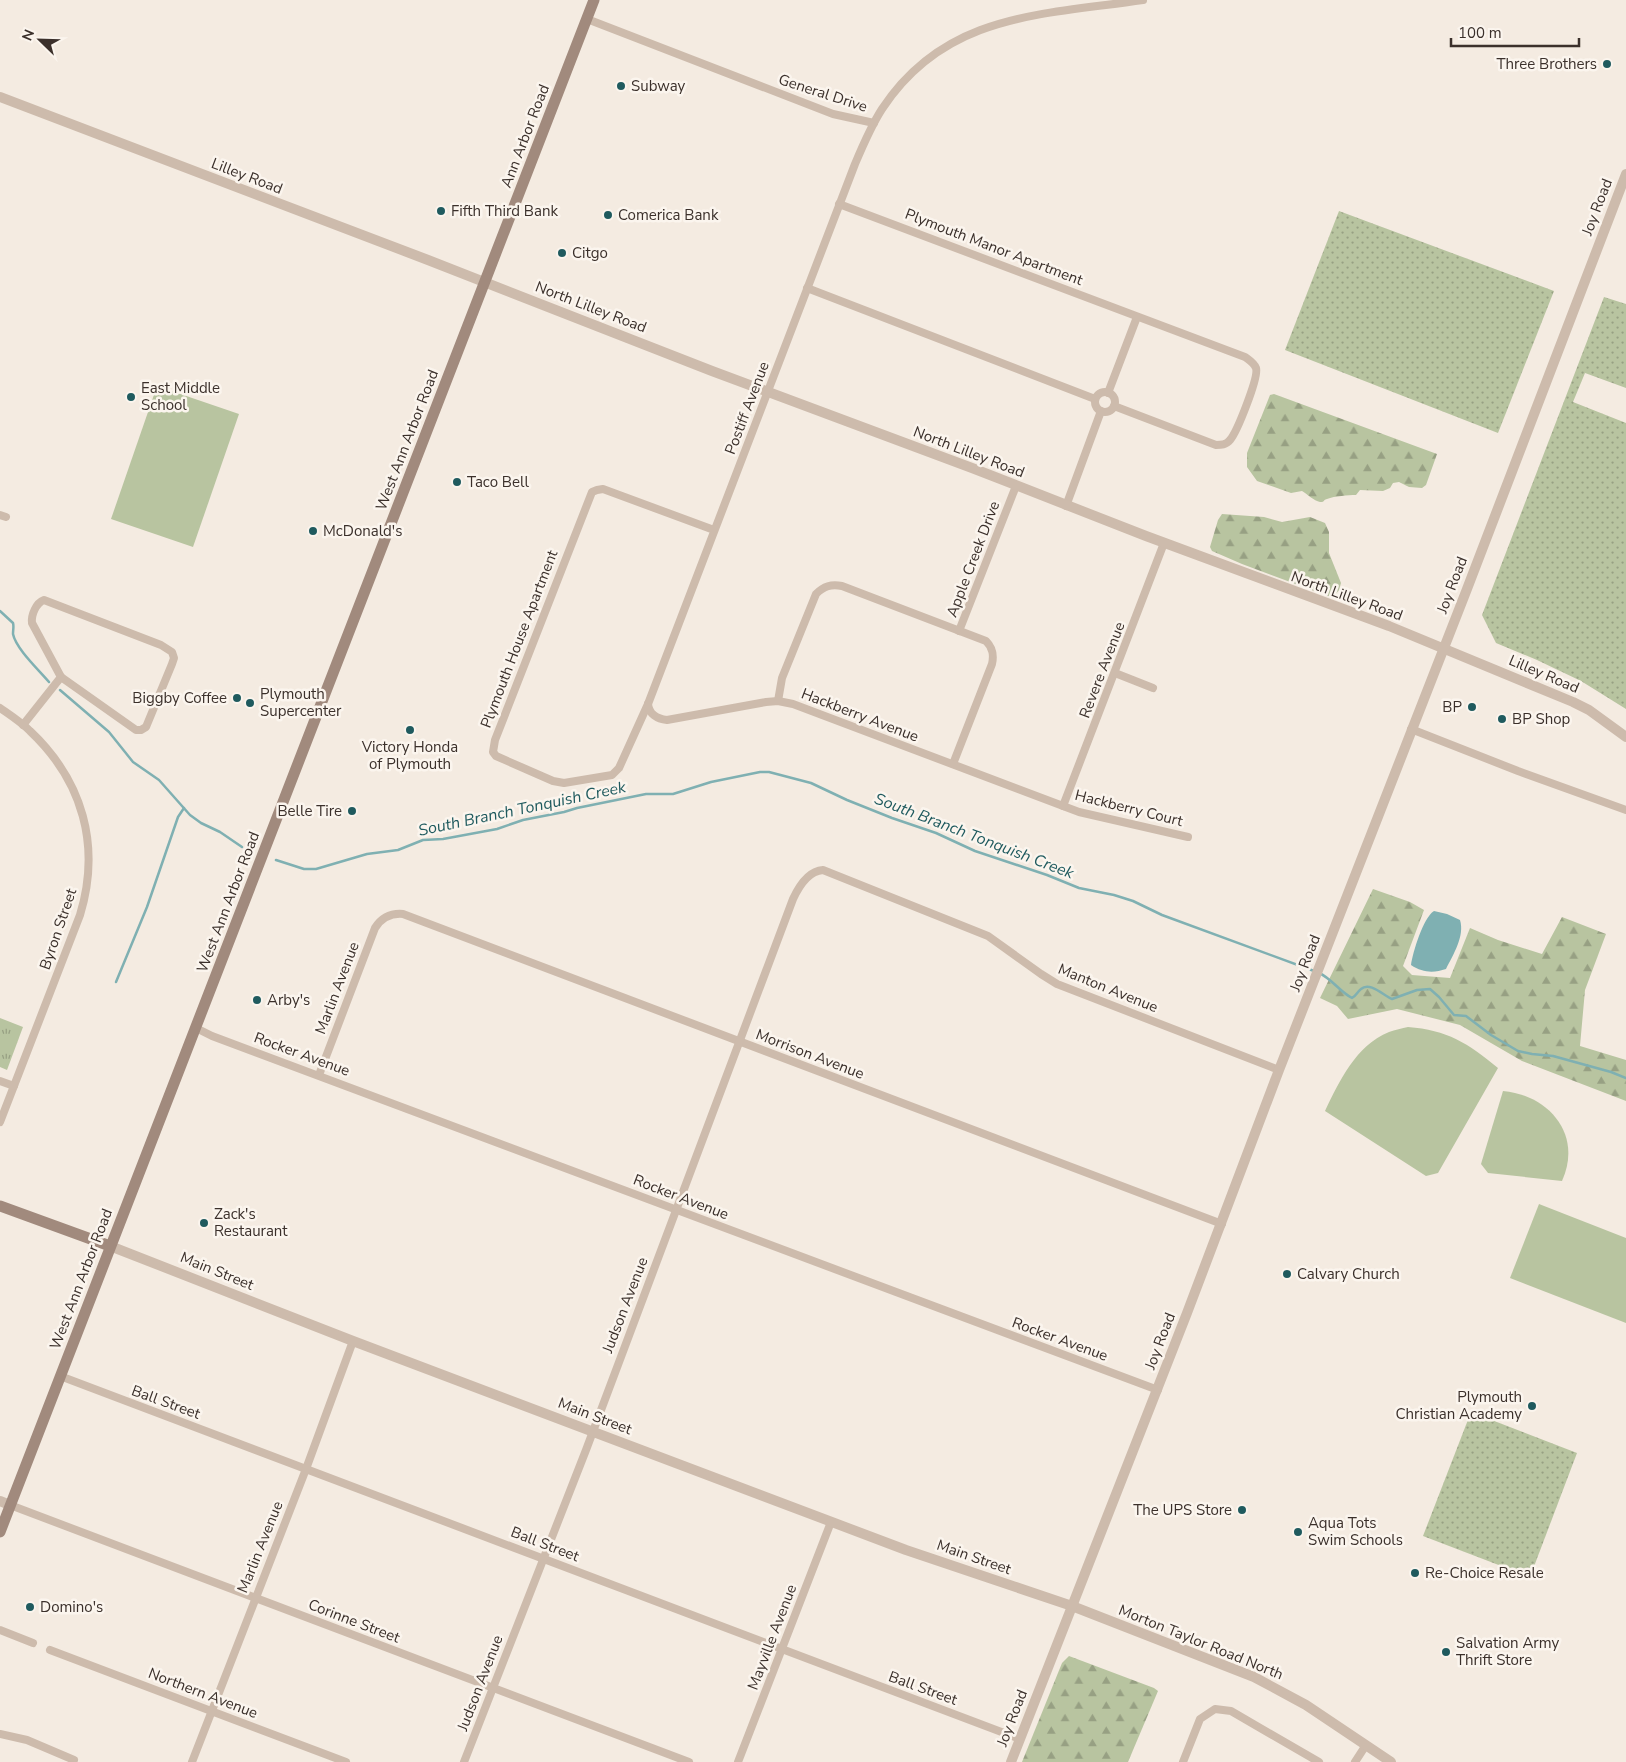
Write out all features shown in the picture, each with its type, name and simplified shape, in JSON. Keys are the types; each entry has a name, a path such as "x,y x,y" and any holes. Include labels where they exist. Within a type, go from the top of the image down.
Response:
{"main road":[{"name":"Ann Arbor Road","path":"484,282 594,0"},
{"name":"West Ann Arbor Road","path":"0,1532 5,1503 60,1376 484,282"},
{"path":"0,1206 110,1246"}],"street":[{"name":"General Drive","path":"587,20 833,114 874,124 893,93 915,70 945,47 975,31 1019,18 1143,0"},
{"name":"Lilley Road","path":"0,97 484,282"},
{"name":"Postiff Avenue","path":"648,704 855,164 874,124"},
{"name":"Joy Road","path":"1011,1762 1158,1390 1317,971 1444,648 1626,174"},
{"name":"Plymouth Manor Apartment","path":"840,204 1245,357 1256,366 1255,382 1235,433 1230,441 1221,445 1216,445 1114,406"},
{"name":"North Lilley Road","path":"484,282 1066,506 1444,648"},
{"path":"807,288 1096,399"},
{"path":"1108,393 1137,317"},
{"path":"1108,393 1114,400 1114,406 1110,410 1101,411 1096,407 1096,399 1099,394 1108,393"},
{"path":"1066,506 1101,411"},
{"name":"Apple Creek Drive","path":"953,764 994,657 986,641 959,631 1016,486"},
{"name":"Plymouth House Apartment","path":"648,704 619,768 612,775 564,783 501,758 493,752 495,740 592,492 603,489 714,530"},
{"name":"Revere Avenue","path":"1063,806 1164,543"},
{"path":"778,702 782,678 809,610 816,594 827,586 842,586 959,631"},
{"path":"44,600 161,646 168,649 174,655 146,727 141,730 136,730 61,677 32,623 38,603 44,600"},
{"name":"Lilley Road","path":"1444,648 1573,702 1626,737"},
{"path":"1115,674 1153,688"},
{"path":"23,725 61,677"},
{"name":"Hackberry Avenue","path":"648,704 652,714 661,720 766,702 793,704 1063,806"},
{"name":"Byron Street","path":"0,708 30,731 52,756 71,784 85,823 89,863 86,892 80,915 0,1122"},
{"path":"1411,729 1518,771 1626,810"},
{"name":"Hackberry Court","path":"1063,806 1092,816 1188,837"},
{"name":"Judson Avenue","path":"464,1762 799,888 816,870 823,870"},
{"name":"Manton Avenue","path":"823,870 988,936 1057,984 1279,1070"},
{"name":"Morrison Avenue","path":"388,916 399,914 409,916 1222,1224"},
{"name":"Marlin Avenue","path":"319,1075 375,928 380,921 388,916"},
{"name":"Rocker Avenue","path":"196,1028 212,1036 1158,1390"},
{"path":"0,1081 14,1086"},
{"name":"Main Street","path":"110,1246 353,1341 831,1522 906,1550 1072,1606"},
{"name":"Marlin Avenue","path":"192,1762 306,1469 353,1341"},
{"name":"Ball Street","path":"60,1376 782,1650 1020,1738"},
{"name":"Corinne Street","path":"5,1503 689,1762"},
{"name":"Mayville Avenue","path":"738,1762 831,1522"},
{"name":"Morton Taylor Road North","path":"1072,1606 1263,1681 1306,1705 1366,1745 1377,1758 1391,1762"},
{"path":"0,1630 33,1643"},
{"name":"Northern Avenue","path":"50,1650 346,1762"},
{"path":"1183,1762 1200,1719 1215,1709 1231,1711 1319,1762"},
{"path":"0,1734 27,1740 74,1760"},
{"path":"1355,1762 1366,1745"}],"green space":[{"path":"1339,211 1554,291 1498,433 1285,350"},
{"path":"1604,297 1626,304 1626,388 1585,373 1573,402 1626,423 1626,709 1581,681 1496,643 1482,615"},
{"path":"157,386 239,414 193,547 111,519"},
{"path":"1274,394 1437,454 1426,485 1422,488 1409,487 1399,482 1393,483 1390,488 1383,491 1360,490 1356,495 1334,497 1320,502 1302,491 1291,493 1257,481 1247,467 1247,453 1270,395"},
{"path":"1222,514 1264,517 1282,522 1310,517 1325,523 1329,532 1329,553 1341,583 1339,590 1334,596 1328,596 1212,551 1210,547 1218,520"},
{"path":"1373,889 1410,902 1424,910 1403,966 1412,975 1450,978 1470,928 1498,940 1542,954 1562,917 1606,934 1585,990 1580,1046 1626,1060 1626,1101 1522,1061 1460,1025 1397,1009 1348,1019 1337,1006 1320,998"},
{"path":"0,1018 23,1027 7,1070 0,1067"},
{"path":"1408,1027 1434,1031 1456,1039 1477,1051 1498,1068 1438,1173 1426,1176 1325,1111 1336,1088 1358,1055 1377,1038 1389,1032"},
{"path":"1503,1091 1520,1094 1535,1100 1558,1120 1565,1133 1568,1148 1567,1164 1562,1181 1488,1173 1481,1164"},
{"path":"1539,1204 1626,1238 1626,1323 1510,1278"},
{"path":"1471,1412 1577,1453 1530,1577 1423,1536"},
{"path":"1069,1656 1158,1691 1128,1762 1022,1762 1062,1663"}],"water":[{"path":"1434,911 1460,920 1460,939 1446,969 1437,971 1420,970 1411,965 1422,928"}],"waterway":[{"path":"0,611 13,623 13,634 19,646 49,682"},
{"path":"60,690 109,732 133,762 159,780 190,815 242,847"},
{"name":"South Branch Tonquish Creek","path":"276,860 304,869 316,869 367,854 398,850 423,840 443,839 497,829 523,820 577,808 646,794 673,794 711,782 760,772 769,772 811,783 847,800 936,833 975,851 1047,875 1079,888 1133,901 1162,915 1314,971"},
{"name":"South Branch Tonquish Creek","path":"116,982 147,907 178,817 184,808"},
{"name":"South Branch Tonquish Creek","path":"1319,973 1352,998 1365,987 1373,988 1392,999 1417,990 1430,989 1454,1015 1466,1016 1491,1035 1518,1051 1553,1056 1626,1078"}],"place":[{"name":"Three Brothers","path":"1607,64"},
{"name":"Subway","path":"621,86"},
{"name":"Fifth Third Bank","path":"441,211"},
{"name":"Comerica Bank","path":"608,215"},
{"name":"Citgo","path":"562,253"},
{"name":"East Middle School","path":"131,397"},
{"name":"Taco Bell","path":"457,482"},
{"name":"McDonald's","path":"313,531"},
{"name":"Biggby Coffee","path":"237,698"},
{"name":"Plymouth Supercenter","path":"250,703"},
{"name":"BP","path":"1472,707"},
{"name":"BP Shop","path":"1502,719"},
{"name":"Victory Honda of Plymouth","path":"410,730"},
{"name":"Belle Tire","path":"352,811"},
{"name":"Arby's","path":"257,1000"},
{"name":"Zack's Restaurant","path":"204,1223"},
{"name":"Calvary Church","path":"1287,1274"},
{"name":"Plymouth Christian Academy","path":"1532,1406"},
{"name":"The UPS Store","path":"1242,1510"},
{"name":"Aqua Tots Swim Schools","path":"1298,1532"},
{"name":"Re-Choice Resale","path":"1415,1573"},
{"name":"Domino's","path":"30,1607"},
{"name":"Salvation Army Thrift Store","path":"1446,1652"}]}
